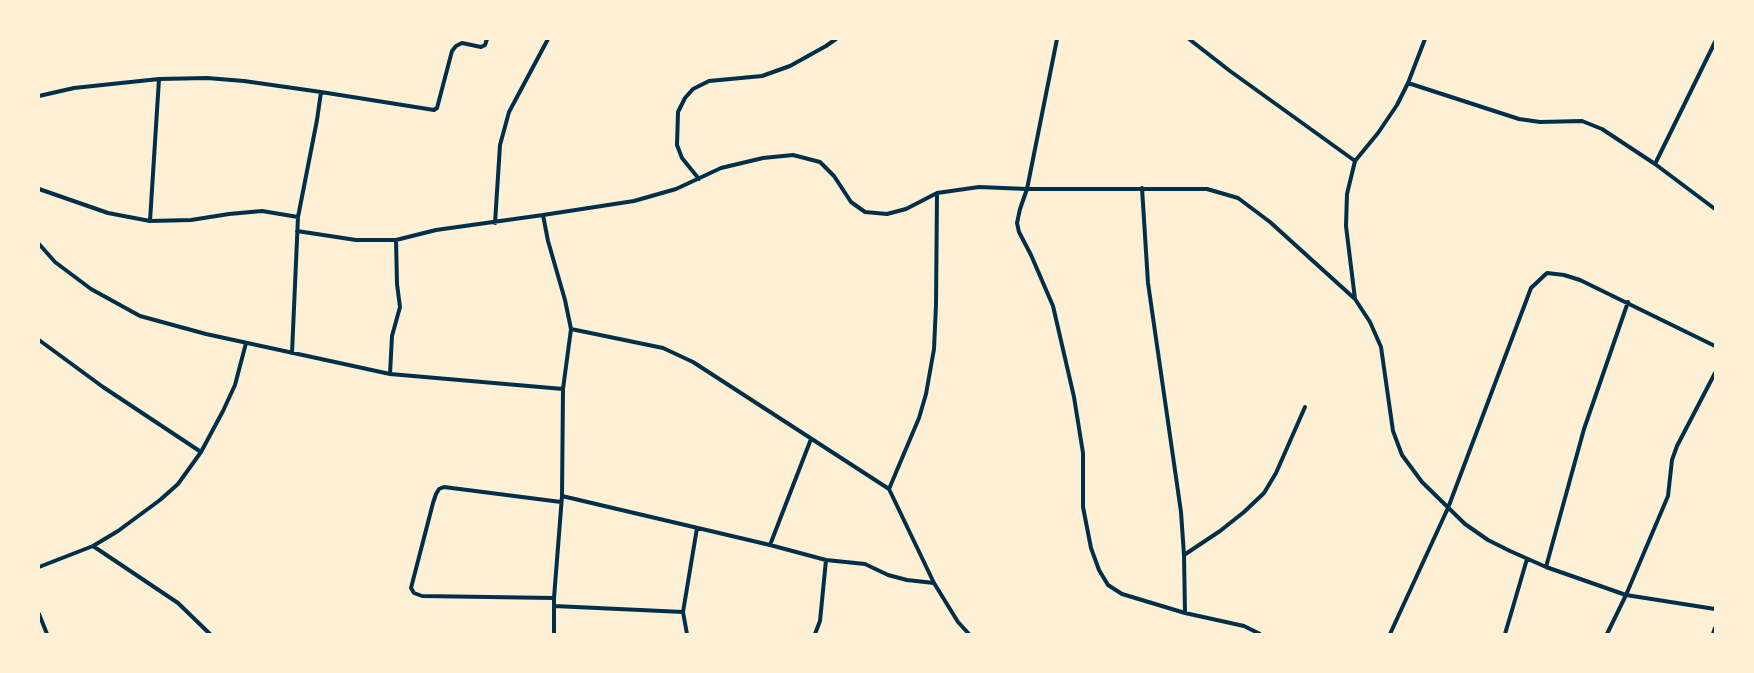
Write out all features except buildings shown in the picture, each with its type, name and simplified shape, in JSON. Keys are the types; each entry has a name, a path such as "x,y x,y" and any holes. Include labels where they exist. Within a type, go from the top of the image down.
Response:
{"street":[{"path":"39,96 74,88 159,79 207,78 244,81 434,110 437,108 452,51 456,46 462,43 481,47 485,45 487,39"},
{"path":"496,223 500,145 509,112 548,39"},
{"path":"699,179 682,158 677,145 678,112 685,98 693,89 709,82 762,76 790,66 836,39"},
{"path":"1057,39 1027,189 1017,223 1019,232 1032,255 1054,306 1074,397 1083,453 1083,506 1091,548 1099,570 1108,585 1122,594 1185,613 1244,626 1260,634"},
{"path":"1189,39 1230,71 1355,161"},
{"path":"1356,299 1349,258 1346,226 1347,194 1355,161 1378,133 1396,105 1408,83 1425,39"},
{"path":"1655,164 1715,42"},
{"path":"150,220 159,79"},
{"path":"1408,83 1519,119 1540,122 1582,122 1602,129 1655,164 1715,209"},
{"path":"292,353 298,217 321,92"},
{"path":"297,231 356,240 396,240 436,230 496,223 634,201 676,189 721,168 763,158 794,155 820,162 834,176 851,202 865,212 888,214 906,209 937,193 979,188 1207,189 1238,198 1270,222 1356,299 1370,322 1381,347 1393,431 1402,455 1422,482 1465,524 1488,540 1528,559 1626,596 1715,609"},
{"path":"1142,188 1148,283 1181,512 1184,555 1185,613"},
{"path":"39,189 108,213 150,220 191,220 262,211 298,217"},
{"path":"889,489 919,418 926,394 934,349 937,291 937,193"},
{"path":"543,215 548,241 565,300 571,329 563,389 562,496 554,598 554,634"},
{"path":"390,374 392,336 400,307 396,240"},
{"path":"39,244 55,262 91,289 140,316 246,343 390,374 563,389"},
{"path":"1390,634 1448,508 1531,288 1547,273 1558,274 1580,280 1628,302 1715,346"},
{"path":"1546,567 1584,429 1628,302"},
{"path":"571,329 663,348 693,362 889,489 934,583 958,622 969,634"},
{"path":"39,340 103,387 201,452"},
{"path":"39,567 93,546 118,531 160,500 178,484 201,452 224,411 235,385 246,343"},
{"path":"1607,634 1626,596 1668,496 1672,460 1677,446 1715,373"},
{"path":"1184,555 1244,512 1264,492 1276,474 1305,407"},
{"path":"770,545 811,439"},
{"path":"554,598 422,596 414,593 411,588 433,503 439,489 444,487 561,502"},
{"path":"562,496 770,545 826,560 865,564 888,575 907,580 934,583"},
{"path":"687,634 683,612 698,528"},
{"path":"93,546 178,603 210,634"},
{"path":"1504,634 1528,559"},
{"path":"815,634 820,621 826,560"},
{"path":"554,606 683,612"},
{"path":"39,614 47,634"},
{"path":"1713,634 1715,628"}]}
